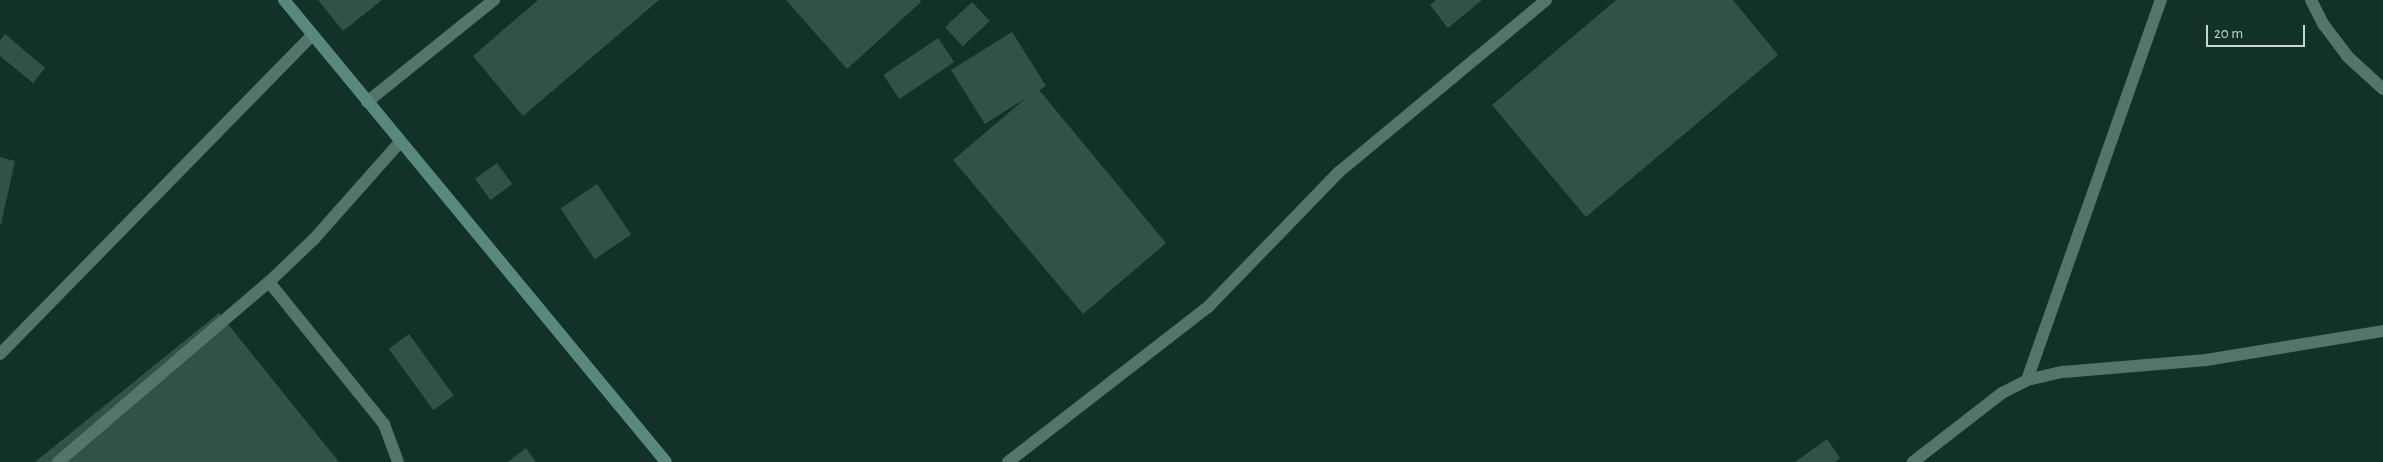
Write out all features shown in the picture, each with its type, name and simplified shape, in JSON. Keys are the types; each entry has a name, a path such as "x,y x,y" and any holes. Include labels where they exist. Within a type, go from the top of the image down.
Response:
{"main road":[{"path":"284,0 666,462"}],"street":[{"path":"367,102 494,0"},
{"path":"1008,462 1208,307 1339,172 1546,0"},
{"path":"2027,380 2161,0"},
{"path":"2311,0 2324,25 2347,56 2383,89"},
{"path":"0,354 312,35"},
{"path":"58,462 269,282 314,239 400,142"},
{"path":"269,282 384,424 398,462"},
{"path":"1913,462 2002,393 2027,380 2063,372 2206,360 2383,331"}],"building":[{"path":"318,0 382,0 343,31"},
{"path":"538,0 659,0 523,116 473,56"},
{"path":"786,0 920,0 921,2 847,69"},
{"path":"1436,0 1482,0 1448,28 1430,5"},
{"path":"1616,0 1733,0 1778,55 1586,217 1492,105"},
{"path":"972,2 990,21 963,46 945,27"},
{"path":"1012,32 1046,86 1039,90 1166,243 1083,314 953,160 1026,98 985,124 951,70"},
{"path":"5,34 45,68 33,83 0,56 0,40"},
{"path":"938,38 954,62 900,99 883,75"},
{"path":"0,157 15,161 1,224 0,224"},
{"path":"497,163 512,184 490,200 475,179"},
{"path":"597,184 631,235 595,259 561,209"},
{"path":"219,313 339,462 35,462"},
{"path":"409,334 454,395 433,410 389,349"},
{"path":"1827,439 1840,458 1835,462 1795,462"},
{"path":"526,448 536,462 508,462"}]}
